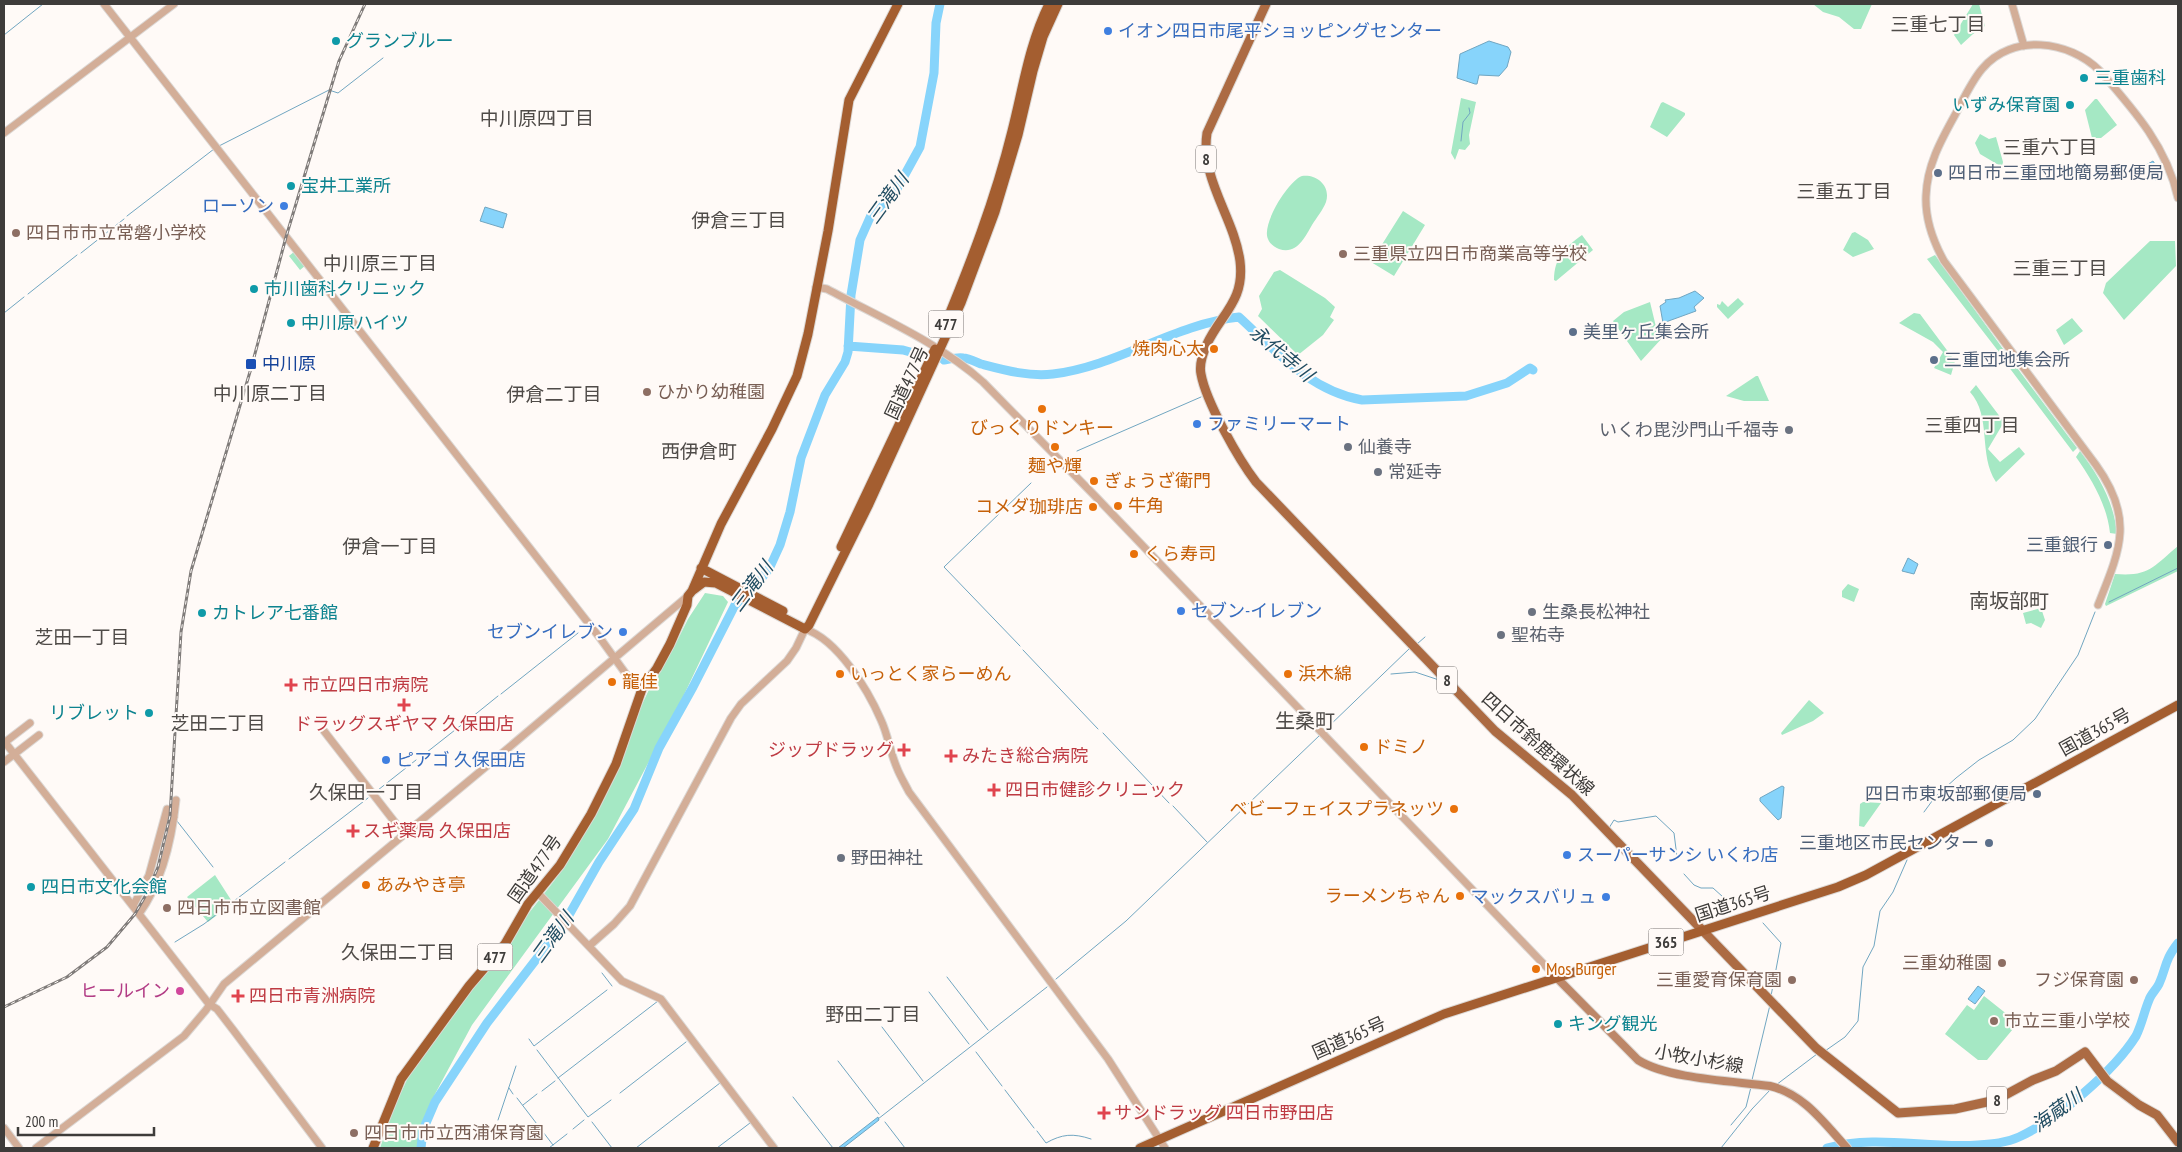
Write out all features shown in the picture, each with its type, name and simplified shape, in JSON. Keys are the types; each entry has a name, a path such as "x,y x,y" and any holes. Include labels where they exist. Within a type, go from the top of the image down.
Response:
{"highway":[{"name":"国道477号","path":"373,1148 401,1080 469,986 505,944 528,904 540,894 591,814 616,764 639,694 648,678 657,668 674,637 721,524 793,387 808,334 849,100 898,4"},
{"name":"国道477号","path":"807,627 869,504 938,349 990,206 1012,131 1025,70 1035,38 1050,4"},
{"name":"国道477号","path":"807,627 840,548 961,303 995,212 1018,135 1035,62 1043,37 1058,4"},
{"path":"840,548 862,507 869,504"},
{"path":"703,570 807,627"},
{"path":"692,591 707,581 790,618"},
{"name":"国道365号","path":"1140,1148 1444,1014 1704,931 1831,889 1866,875 2178,705"}],"main road":[{"name":"四日市鈴鹿環状線","path":"1266,4 1207,133 1205,145 1207,164 1240,261 1238,291 1223,320 1206,344 1200,373 1233,446 1256,482 1495,731 1572,795 1820,1052 1898,1112 1955,1109 1996,1100 2033,1080 2056,1071 2085,1052 2098,1070 2121,1092 2157,1115 2178,1142"},
{"name":"小牧小杉線","path":"1557,978 1644,1064 1671,1073 1779,1088 1802,1100 1847,1148"}],"street":[{"path":"104,4 615,658 631,681 632,686"},
{"path":"4,133 174,4"},
{"path":"2012,4 2024,46"},
{"path":"2098,605 2117,555 2121,534 2118,514 2107,483 2096,465 1944,261 1931,234 1927,213 1927,184 1935,152 1976,78 1994,58 2006,51 2038,44 2067,50 2093,64 2100,71 2159,145 2171,170 2178,198"},
{"path":"816,287 827,289 938,349 960,363 983,382 1103,504 1557,978"},
{"path":"36,1148 184,1036 231,978 615,658 692,591"},
{"path":"587,943 614,924 630,906 731,718 741,704 787,661 807,627 832,647 858,678 881,720 897,767 909,792 1104,1052 1165,1148"},
{"path":"30,723 4,742 209,1004 217,1010 234,1031 322,1148"},
{"path":"324,731 404,834"},
{"path":"4,762 39,735"},
{"path":"139,914 161,872 174,817 176,800"},
{"path":"133,906 149,875 167,809 174,817"},
{"path":"540,894 627,984 661,999 774,1148"},
{"path":"4,1128 19,1148"}],"green space":[{"path":"1813,4 1872,4 1861,29 1854,29 1839,17 1823,12"},
{"path":"1973,4 1979,4 1985,26 1961,45 1954,35"},
{"path":"1461,98 1476,102 1469,135 1470,144 1465,150 1459,149 1455,160 1451,153"},
{"path":"2097,99 2117,125 2101,138 2092,138 2085,110"},
{"path":"1663,102 1685,113 1667,137 1650,127"},
{"path":"1980,134 1989,139 1996,137 2003,162 2002,167 1980,154 1975,143"},
{"path":"1302,176 1318,179 1325,186 1326,202 1300,244 1291,249 1279,249 1272,245 1268,239 1268,224 1283,194"},
{"path":"1403,211 1425,225 1394,276 1371,262"},
{"path":"1855,232 1868,240 1874,249 1853,257 1843,250 1852,233"},
{"path":"1582,235 1593,250 1556,281 1554,280 1558,259 1570,244"},
{"path":"2150,241 2175,241 2176,266 2124,320 2103,293 2106,283"},
{"path":"295,251 306,265 300,270 289,256"},
{"path":"1935,255 2006,353 2002,356 1927,259"},
{"path":"1280,270 1325,298 1335,307 1330,317 1334,320 1323,335 1298,355 1258,316 1262,309 1259,296 1274,272"},
{"path":"1738,298 1744,304 1728,319 1717,307 1717,304 1720,305 1722,301 1728,307"},
{"path":"1650,302 1657,331 1664,336 1641,361 1613,321 1624,312"},
{"path":"1914,313 1920,314 1955,361 1951,375 1934,368 1943,352 1933,342 1899,323"},
{"path":"2072,318 2083,331 2064,345 2056,330"},
{"path":"2009,357 2077,448 2073,452 2005,362"},
{"path":"1758,376 1769,401 1744,401 1726,396"},
{"path":"1976,385 2004,422 1988,449 2000,462 2019,447 2025,454 1996,482 1987,460 1981,412 1970,392"},
{"path":"2080,451 2093,470 2109,500 2117,534 2110,533 2106,513 2098,493 2076,457"},
{"path":"2178,546 2178,571 2106,606 2105,604 2115,574 2144,572"},
{"path":"1848,584 1859,589 1854,602 1842,597 1842,591"},
{"path":"705,593 723,596 728,602 682,699 608,839 472,1025 435,1094 418,1148 380,1148 393,1110 411,1071 469,991 503,954 525,918 554,881 594,818 624,755 638,713 653,681"},
{"path":"2041,608 2045,620 2041,628 2031,623 2026,624 2023,613"},
{"path":"1809,700 1824,713 1813,721 1782,735 1781,733"},
{"path":"1863,802 1881,803 1864,827 1859,826 1860,804"},
{"path":"215,875 233,903 208,922 187,897"},
{"path":"1984,996 2018,1023 1987,1060 1978,1060 1945,1034 1967,1005 1974,1010"}],"water":[{"path":"1489,41 1508,47 1511,52 1507,67 1499,76 1479,75 1477,84 1457,78 1460,54"},
{"path":"2153,161 2162,175 2155,180 2146,165"},
{"path":"485,207 507,214 503,228 480,221"},
{"path":"1695,291 1704,298 1694,307 1696,311 1663,323 1660,306 1666,302 1665,300 1679,298"},
{"path":"1908,558 1918,564 1914,574 1902,571"},
{"path":"1782,786 1784,787 1781,818 1778,820 1760,801 1760,798"},
{"path":"1978,986 1985,991 1975,1004 1968,999"},
{"path":"878,1117 879,1120 843,1148 838,1148"}],"waterway":[{"path":"4,35 43,4"},
{"name":"三滝川","path":"421,1148 423,1130 435,1102 487,1023 565,922 599,862 634,809 659,748 735,605 749,593 769,569 780,545 790,512 801,458 825,395 845,362 848,352 851,295 860,240 872,213 892,198 920,147 934,73 936,23 940,4"},
{"path":"219,146 329,90 338,93 383,58"},
{"path":"1461,141 1463,122 1470,113 1469,108"},
{"path":"127,216 214,149"},
{"path":"81,253 124,219"},
{"path":"28,294 77,255"},
{"path":"4,313 24,297"},
{"name":"永代寺川","path":"944,360 965,358 981,364 1017,372 1035,375 1053,374 1077,370 1100,363 1192,328 1215,321 1239,317 1294,368 1326,388 1362,400 1466,396 1507,383 1530,368 1533,370"},
{"name":"永代寺川","path":"848,346 903,350 921,355"},
{"path":"1077,451 1201,397"},
{"path":"1218,408 1225,423"},
{"path":"1020,646 944,567 1031,483"},
{"path":"2109,602 2178,568"},
{"path":"1924,812 1935,797 1956,778 1979,760 2013,740 2035,719 2078,655 2095,612"},
{"path":"501,694 578,633"},
{"path":"1417,644 1425,637"},
{"path":"1326,729 1410,648"},
{"path":"1023,650 1098,729"},
{"path":"1391,674 1415,672 1439,680"},
{"path":"472,717 498,696"},
{"path":"422,756 469,719"},
{"path":"1103,733 1169,803"},
{"path":"1056,979 1126,921 1320,735"},
{"path":"378,790 416,760"},
{"path":"289,859 368,798"},
{"path":"1173,806 1207,842"},
{"path":"1609,828 1614,820 1618,822 1656,816 1674,833 1677,857"},
{"path":"177,821 213,867"},
{"path":"1825,1051 1845,1037 1858,1021 1863,967 1874,946 1880,911 1893,892 1907,860"},
{"path":"175,942 204,924 285,862"},
{"path":"1684,874 1694,885 1701,888 1713,888 1723,897 1744,903 1746,906"},
{"path":"1763,923 1781,943 1771,996"},
{"name":"海蔵川","path":"1827,1148 1865,1142 1959,1146 1988,1144 2014,1139 2034,1129 2067,1107 2099,1079 2126,1050 2136,1036 2150,998 2159,984 2173,949 2178,943"},
{"path":"602,973 612,986"},
{"path":"947,977 988,1030"},
{"path":"878,1119 1047,987"},
{"path":"529,1039 534,1046 607,990"},
{"path":"929,992 969,1044"},
{"path":"558,1078 658,1001"},
{"path":"1752,1080 1770,1005"},
{"path":"882,1027 923,1081"},
{"path":"620,1093 686,1042"},
{"path":"537,1050 588,1117 611,1100"},
{"path":"976,1052 1002,1086"},
{"path":"1776,1085 1817,1054"},
{"path":"838,1061 879,1114"},
{"path":"498,1120 516,1066"},
{"path":"542,1091 555,1081"},
{"path":"636,1148 720,1083"},
{"path":"1731,1125 1746,1107 1751,1087"},
{"path":"509,1088 513,1094"},
{"path":"1721,1148 1752,1109 1771,1089"},
{"path":"1005,1090 1034,1128"},
{"path":"523,1105 537,1094"},
{"path":"793,1097 833,1148"},
{"path":"517,1098 553,1145"},
{"path":"573,1129 584,1120"},
{"path":"592,1122 612,1148"},
{"path":"885,1122 905,1148"},
{"path":"717,1148 750,1123"},
{"path":"1037,1131 1046,1143 1068,1135 1091,1139"},
{"path":"549,1148 567,1134"}],"railway":[{"path":"4,1007 67,977 107,947 135,914 147,893 158,867 170,816 181,632 191,571 252,365 286,237 339,61 365,4"}],"place":[{"name":"イオン四日市尾平ショッピングセンター","path":"1108,31"},
{"name":"グランブルー","path":"336,41"},
{"name":"三重歯科","path":"2084,78"},
{"name":"いずみ保育園","path":"2070,105"},
{"name":"四日市三重団地簡易郵便局","path":"1938,173"},
{"name":"宝井工業所","path":"291,186"},
{"name":"ローソン","path":"284,206"},
{"name":"四日市市立常磐小学校","path":"16,233"},
{"name":"三重県立四日市商業高等学校","path":"1343,254"},
{"name":"市川歯科クリニック","path":"254,289"},
{"name":"中川原ハイツ","path":"291,323"},
{"name":"美里ヶ丘集会所","path":"1573,332"},
{"name":"焼肉心太","path":"1214,349"},
{"name":"三重団地集会所","path":"1934,360"},
{"name":"中川原","path":"251,364"},
{"name":"ひかり幼稚園","path":"647,392"},
{"name":"びっくりドンキー","path":"1042,409"},
{"name":"ファミリーマート","path":"1197,424"},
{"name":"いくわ毘沙門山千福寺","path":"1789,430"},
{"name":"麺や輝","path":"1055,447"},
{"name":"仙養寺","path":"1348,447"},
{"name":"常延寺","path":"1378,472"},
{"name":"ぎょうざ衛門","path":"1094,481"},
{"name":"牛角","path":"1118,506"},
{"name":"コメダ珈琲店","path":"1093,507"},
{"name":"三重銀行","path":"2108,545"},
{"name":"くら寿司","path":"1134,554"},
{"name":"セブン-イレブン","path":"1181,611"},
{"name":"生桑長松神社","path":"1532,612"},
{"name":"カトレア七番館","path":"202,613"},
{"name":"セブンイレブン","path":"623,632"},
{"name":"聖祐寺","path":"1501,635"},
{"name":"いっとく家らーめん","path":"840,674"},
{"name":"浜木綿","path":"1288,674"},
{"name":"龍佳","path":"612,682"},
{"name":"市立四日市病院","path":"291,685"},
{"name":"ドラッグスギヤマ 久保田店","path":"404,705"},
{"name":"リブレット","path":"149,713"},
{"name":"ドミノ","path":"1364,747"},
{"name":"ジップドラッグ","path":"904,750"},
{"name":"みたき総合病院","path":"951,756"},
{"name":"ピアゴ 久保田店","path":"386,760"},
{"name":"四日市健診クリニック","path":"994,790"},
{"name":"四日市東坂部郵便局","path":"2037,794"},
{"name":"ベビーフェイスプラネッツ","path":"1454,809"},
{"name":"スギ薬局 久保田店","path":"353,831"},
{"name":"三重地区市民センター","path":"1989,843"},
{"name":"スーパーサンシ いくわ店","path":"1567,855"},
{"name":"野田神社","path":"841,858"},
{"name":"あみやき亭","path":"366,885"},
{"name":"四日市文化会館","path":"31,887"},
{"name":"ラーメンちゃん","path":"1460,896"},
{"name":"マックスバリュ","path":"1606,897"},
{"name":"四日市市立図書館","path":"167,908"},
{"name":"三重幼稚園","path":"2002,963"},
{"name":"Mos Burger","path":"1536,969"},
{"name":"三重愛育保育園","path":"1792,980"},
{"name":"フジ保育園","path":"2134,980"},
{"name":"ヒールイン","path":"180,991"},
{"name":"四日市青洲病院","path":"238,996"},
{"name":"市立三重小学校","path":"1994,1021"},
{"name":"キング観光","path":"1558,1024"},
{"name":"サンドラッグ 四日市野田店","path":"1104,1113"},
{"name":"四日市市立西浦保育園","path":"354,1133"}],"district":[{"name":"三重七丁目","path":"1938,24"},
{"name":"中川原四丁目","path":"537,118"},
{"name":"三重六丁目","path":"2050,147"},
{"name":"三重五丁目","path":"1844,191"},
{"name":"伊倉三丁目","path":"739,220"},
{"name":"中川原三丁目","path":"380,263"},
{"name":"三重三丁目","path":"2060,268"},
{"name":"中川原二丁目","path":"270,393"},
{"name":"伊倉二丁目","path":"554,394"},
{"name":"三重四丁目","path":"1972,425"},
{"name":"西伊倉町","path":"699,451"},
{"name":"伊倉一丁目","path":"390,546"},
{"name":"南坂部町","path":"2009,601"},
{"name":"芝田一丁目","path":"82,637"},
{"name":"生桑町","path":"1305,721"},
{"name":"芝田二丁目","path":"218,723"},
{"name":"久保田一丁目","path":"366,792"},
{"name":"久保田二丁目","path":"398,952"},
{"name":"野田二丁目","path":"873,1014"}]}
